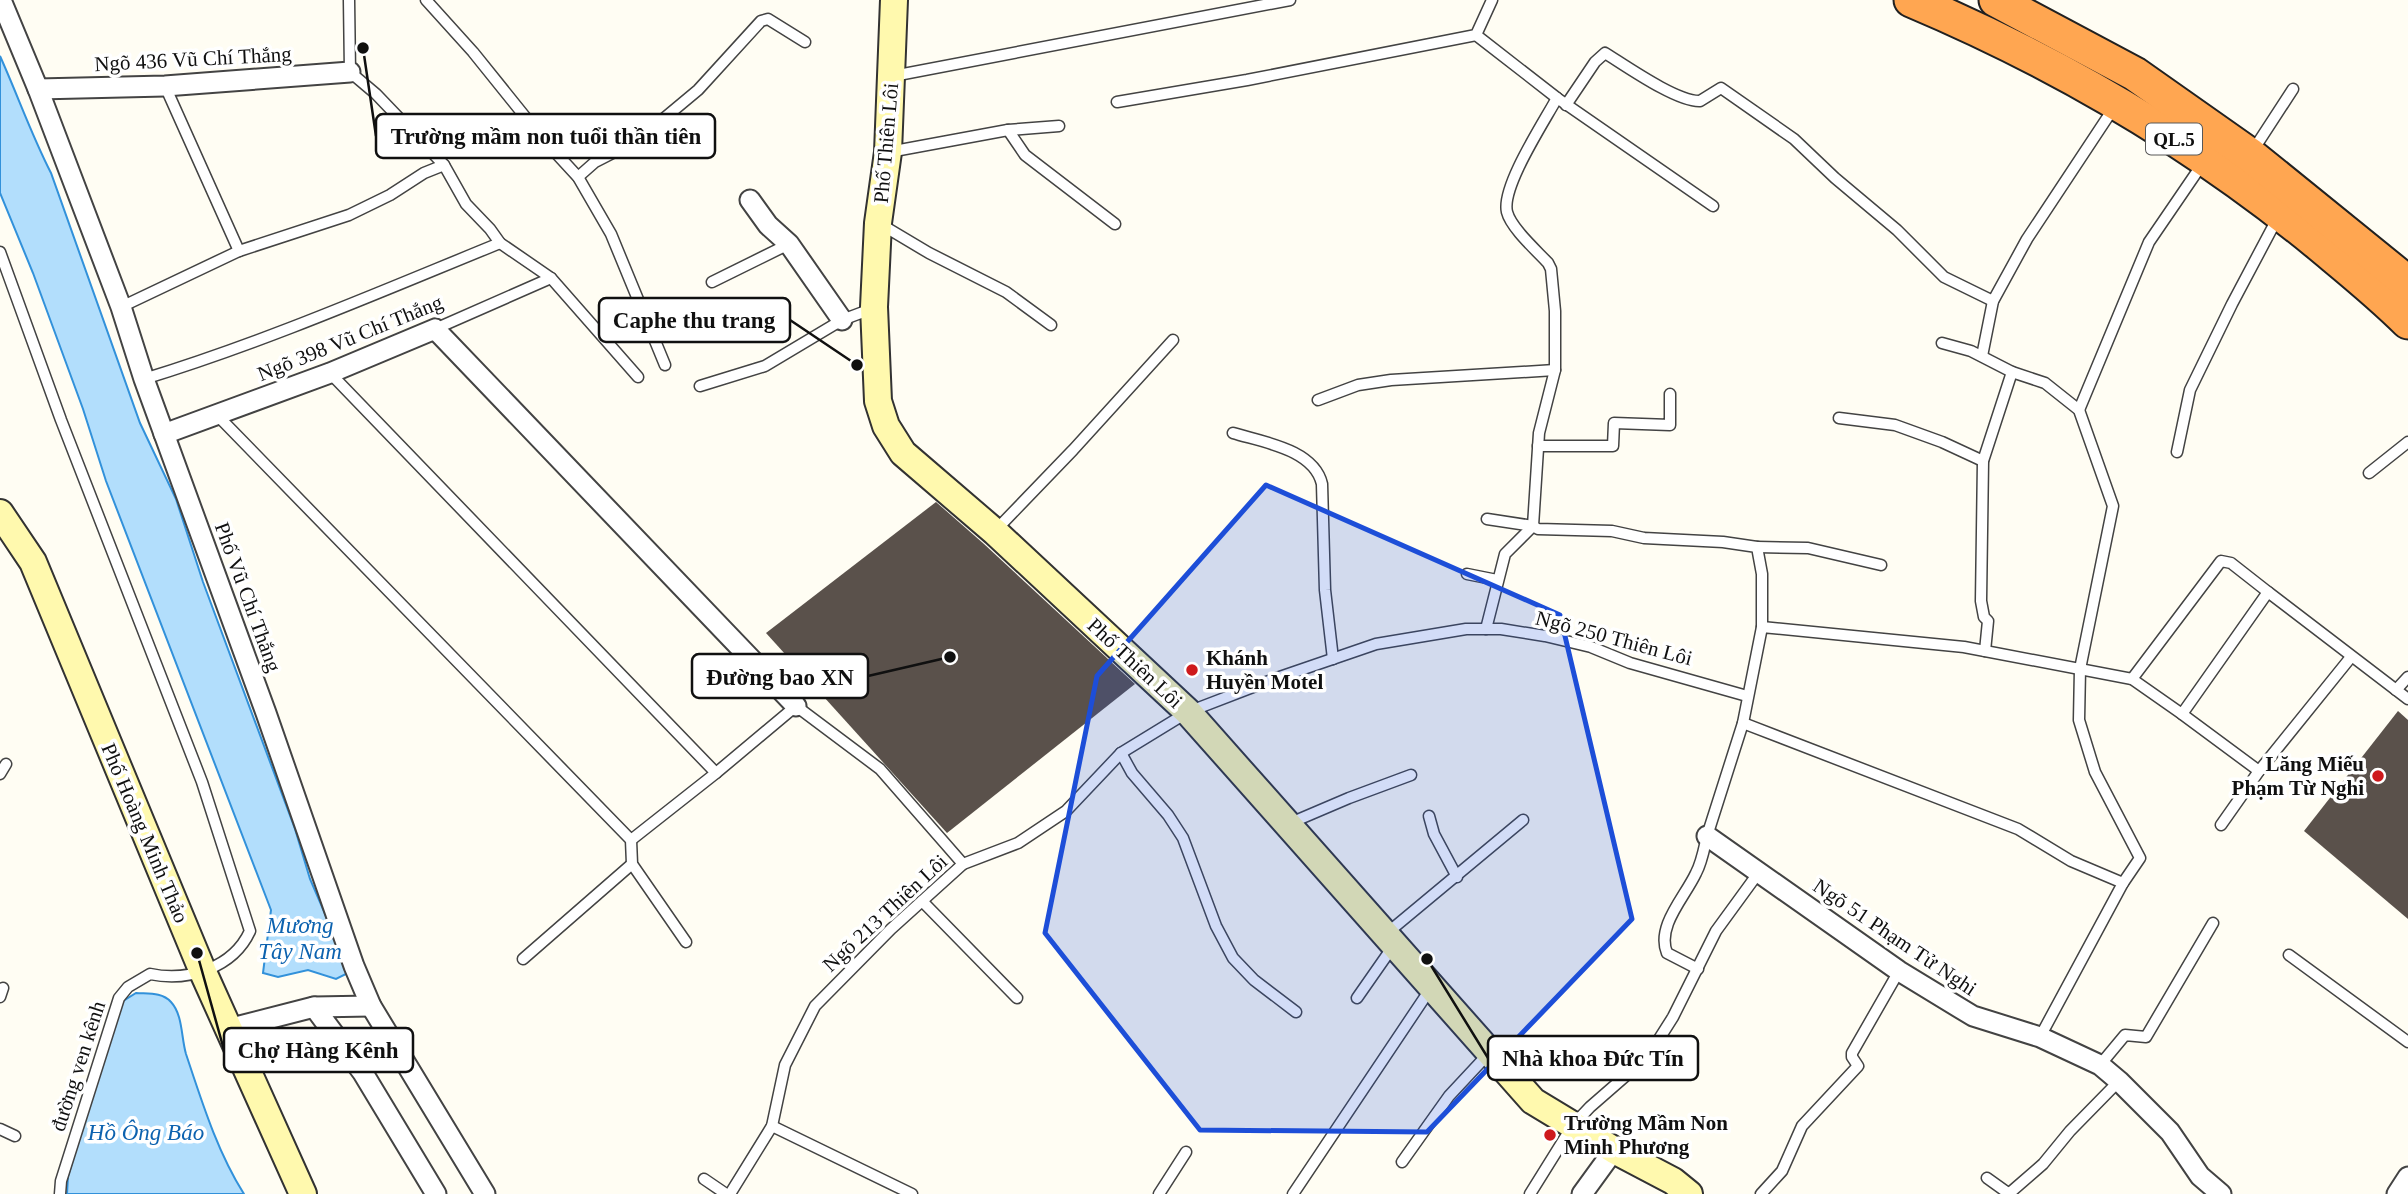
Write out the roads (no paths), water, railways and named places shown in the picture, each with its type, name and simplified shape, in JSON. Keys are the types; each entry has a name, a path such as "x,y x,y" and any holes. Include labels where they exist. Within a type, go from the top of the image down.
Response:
{"highway":[{"name":"QL.5","path":"1911,0 2035,58 2116,103 2205,159 2281,213 2382,295 2408,322"},
{"name":"QL.5","path":"1996,0 2135,74 2250,155 2408,284"}],"main road":[{"name":"Phố Thiên Lôi","path":"894,0 888,152 878,223 874,307 878,401 886,426 903,453 995,532 1188,712 1533,1101 1614,1150 1673,1181 1689,1194"},
{"name":"Phố Hoàng Minh Thảo","path":"0,513 33,562 203,972 303,1194"}],"street":[{"name":"Phố Vũ Chí Thắng","path":"1,0 121,307 144,379 354,966 371,1006 485,1194"},
{"name":"Ngõ 436 Vũ Chí Thắng","path":"38,89 164,86 350,72"},
{"path":"750,200 768,225 789,244 842,320"},
{"path":"435,329 796,706"},
{"name":"Ngõ 398 Vũ Chí Thắng","path":"164,434 330,373 435,329"},
{"name":"Ngõ 51 Phạm Tử Nghi","path":"1707,836 1899,971 1973,1016 2040,1037 2100,1065 2169,1132 2200,1176 2221,1194"},
{"path":"228,1028 314,1007 371,1006"},
{"path":"314,1007 363,1073 436,1194"},
{"path":"1582,1194 1614,1150"},
{"path":"2397,1194 2408,1177"}],"lane":[{"path":"349,0 350,72 376,94 444,165 466,204 500,243 551,278 638,377"},
{"path":"426,0 578,177 611,234 665,365"},
{"path":"892,76 1290,0"},
{"path":"1476,35 1492,0"},
{"path":"578,177 595,162 638,140 698,90 761,21 768,19 804,42"},
{"path":"1117,102 1247,80 1476,35 1566,105 1713,206"},
{"path":"1566,105 1595,62 1605,53 1653,83 1686,99 1700,101 1721,88 1794,139 1897,230 1944,277 1993,301"},
{"path":"164,86 239,251"},
{"path":"2250,155 2292,89"},
{"path":"1486,629 1505,554 1533,526 1539,433 1555,370 1555,311 1551,269 1513,225 1507,213 1507,198 1526,152 1557,98"},
{"path":"1982,356 1993,301 2027,239 2116,103"},
{"path":"888,152 1008,131 1059,126"},
{"path":"1008,131 1025,155 1115,224"},
{"path":"2079,410 2149,242 2205,159"},
{"path":"121,307 239,251 349,215 390,195 424,173 444,165"},
{"path":"2176,452 2190,390 2231,304 2281,213"},
{"path":"878,223 929,253 1006,292 1051,326"},
{"path":"144,379 196,363 299,324 500,243"},
{"path":"712,282 789,244"},
{"name":"đường ven kênh","path":"0,252 61,420 202,782 250,932 243,945 229,960 203,972 167,978 150,974 128,987 119,998 61,1181 60,1194"},
{"name":"Ngõ 398 Vũ Chí Thắng","path":"435,329 551,278"},
{"path":"700,386 765,366 842,320 874,307"},
{"path":"995,532 1173,340"},
{"path":"1942,342 2045,383 2079,410 2113,506 2080,669 2079,720 2095,772 2140,858 2123,883 2040,1037"},
{"path":"1318,400 1359,385 1391,380 1555,370"},
{"path":"1985,651 1988,621 1984,617 1981,601 1983,461 2012,372"},
{"path":"330,373 716,773"},
{"path":"1538,446 1613,446 1614,423 1670,425 1670,394"},
{"path":"218,415 631,840 632,864 686,942"},
{"path":"1839,418 1895,425 1983,461"},
{"path":"1233,433 1297,455 1320,475 1323,494 1325,590 1333,659"},
{"path":"2369,473 2408,442"},
{"path":"1487,519 1538,529 1612,531 1644,538 1723,542 1757,547 1808,548 1881,565"},
{"path":"1698,969 1667,953 1663,943 1667,927 1697,873 1743,723 1762,626 1762,574 1757,547"},
{"path":"2132,679 2221,561 2231,563 2408,699"},
{"path":"1467,574 1497,580"},
{"path":"2182,714 2268,592"},
{"path":"1762,626 1964,647 2132,679 2259,771"},
{"name":"Ngõ 250 Thiên Lôi","path":"1188,712 1376,644 1466,629 1545,636 1591,647 1630,663 1747,696"},
{"path":"2221,825 2259,771 2351,657"},
{"path":"2396,690 2408,677"},
{"path":"631,840 796,706 880,769 963,864"},
{"name":"Ngõ 213 Thiên Lôi","path":"728,1194 772,1126 785,1065 816,1006 891,929 963,864 1018,843 1066,810 1121,753 1188,712"},
{"path":"1743,723 2018,829 2071,861 2123,883"},
{"path":"1121,753 1132,773 1168,815 1183,838 1216,926 1233,958 1254,980 1296,1012"},
{"path":"0,774 6,764"},
{"path":"1288,824 1411,775"},
{"path":"1429,816 1434,834 1457,877"},
{"path":"1357,998 1390,940 1416,907 1457,877 1524,820"},
{"path":"523,959 632,864"},
{"path":"1530,1194 1573,1125 1654,1047 1673,1017 1716,931 1759,872"},
{"path":"922,901 1017,998"},
{"path":"2100,1065 2125,1035 2146,1037 2213,923"},
{"path":"2288,956 2408,1042"},
{"path":"1761,1194 1782,1171 1802,1126 1858,1066 1852,1053 1899,971"},
{"path":"1293,1194 1432,986"},
{"path":"1402,1162 1449,1096 1490,1052"},
{"path":"1987,1178 2008,1193 2012,1192 2043,1164 2070,1131 2119,1081"},
{"path":"772,1126 912,1194"},
{"path":"0,1129 15,1136"},
{"path":"1159,1194 1186,1152"},
{"path":"704,1179 728,1194"}],"water":[{"name":"Mương Tây Nam","path":"0,56 51,173 140,423 176,499 203,582 295,829 310,879 350,972 336,979 308,970 278,977 263,973 271,910 106,481 83,409 33,273 0,193"},
{"name":"Hồ Ông Báo","path":"136,993 155,994 175,1007 186,1054 204,1108 226,1161 244,1194 67,1194 68,1176 120,1003"}],"place":[{"name":"Trường mầm non tuổi thần tiên","path":"363,48"},
{"name":"Caphe thu trang","path":"857,365"},
{"name":"Đường bao XN","path":"950,657"},
{"name":"Khánh Huyền Motel","path":"1192,670"},
{"name":"Lăng Miếu Phạm Từ Nghi","path":"2378,776"},
{"name":"Chợ Hàng Kênh","path":"197,953"},
{"name":"Nhà khoa Đức Tín","path":"1427,959"},
{"name":"Trường Mầm Non Minh Phương","path":"1550,1135"}]}
